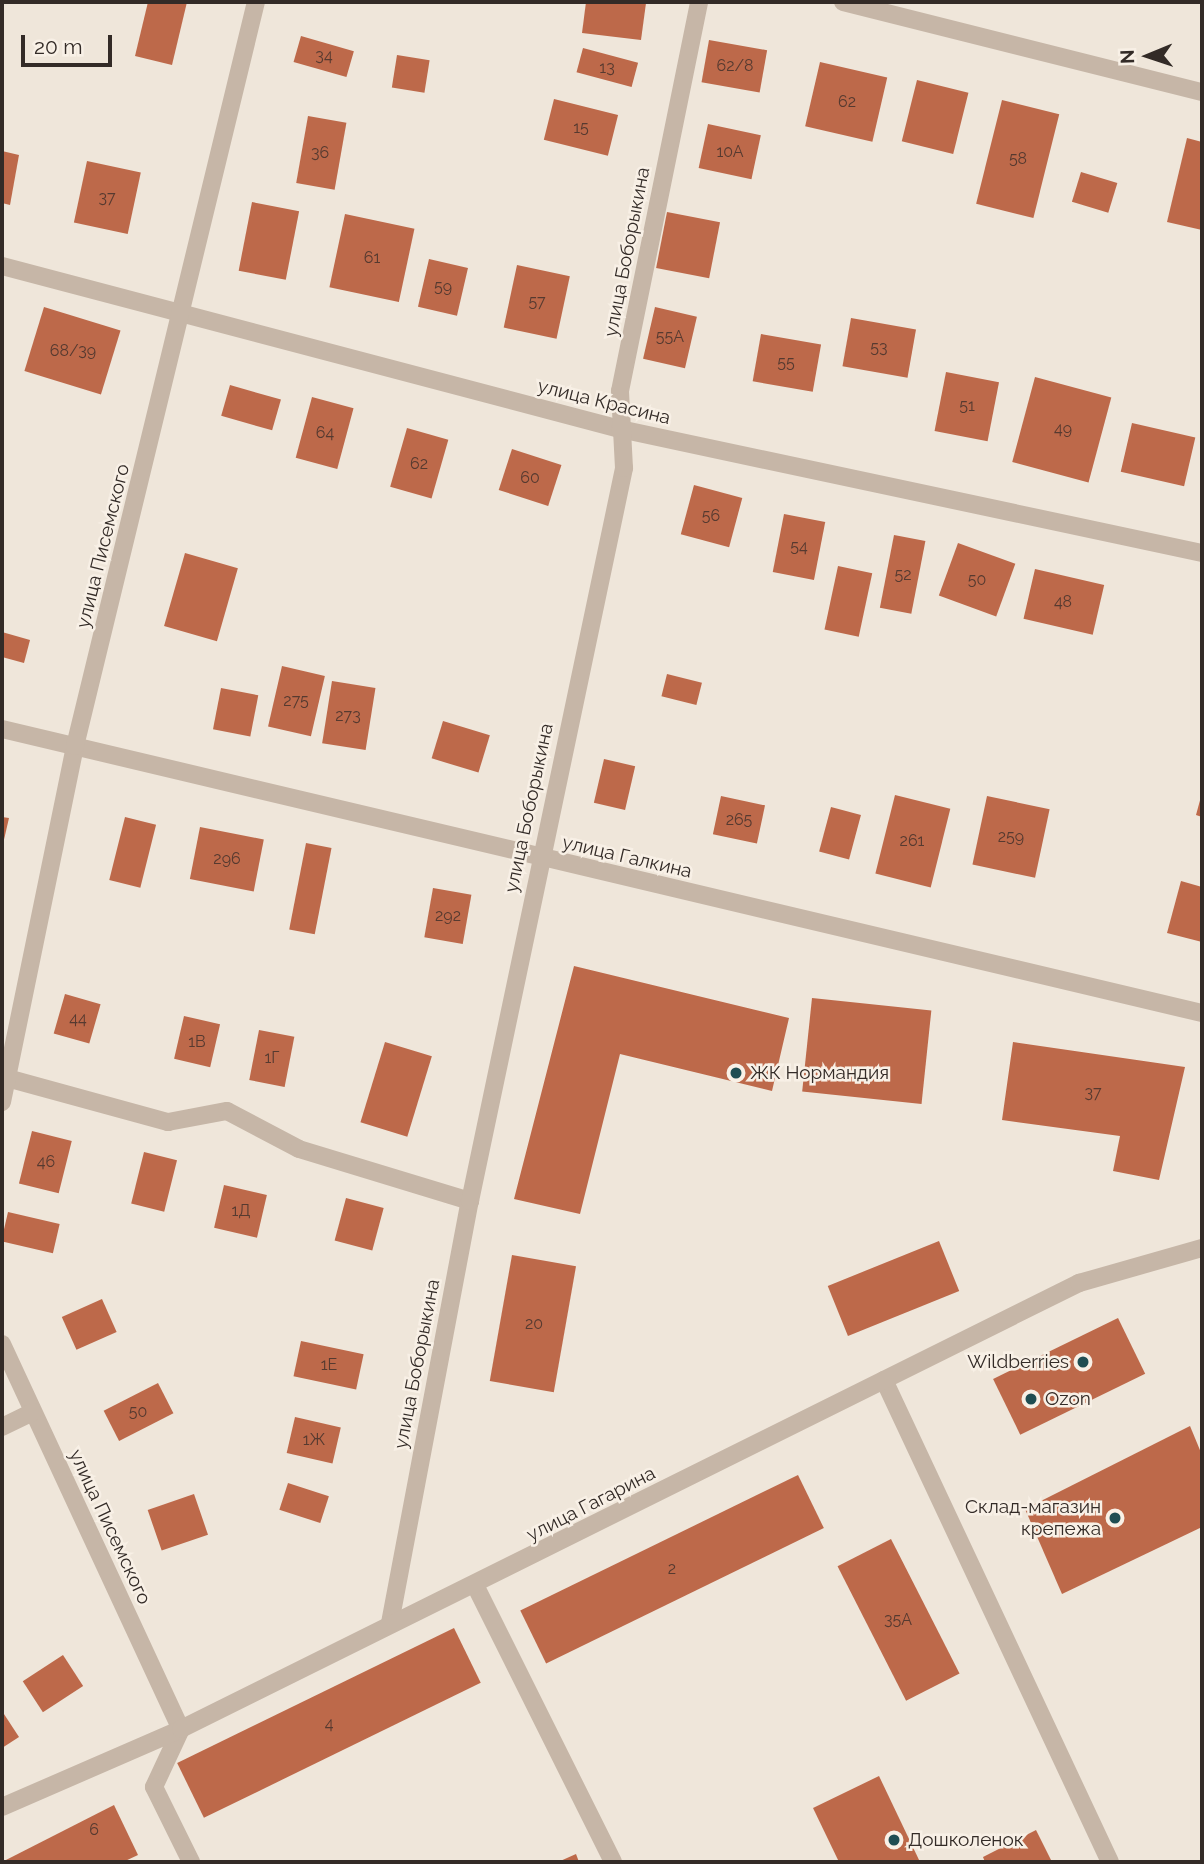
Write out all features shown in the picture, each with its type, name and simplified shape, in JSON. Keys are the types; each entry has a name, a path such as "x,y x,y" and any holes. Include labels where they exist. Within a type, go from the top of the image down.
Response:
{"street":[{"name":"улица Писемского","path":"2,1102 75,746 256,2"},
{"name":"улица Боборыкина","path":"390,1623 470,1201 624,468 620,391 699,2"},
{"path":"843,2 1202,92"},
{"name":"улица Красина","path":"2,266 183,310 620,429 1202,553"},
{"name":"улица Галкина","path":"2,729 540,859 1202,1013"},
{"path":"7,1078 168,1122 227,1111 299,1149 470,1201"},
{"name":"улица Гагарина","path":"2,1807 181,1729 1079,1283 1202,1248"},
{"name":"улица Писемского","path":"2,1344 181,1729"},
{"path":"884,1380 1110,1862"},
{"path":"2,1427 33,1412"},
{"path":"475,1585 613,1862"},
{"path":"181,1729 154,1787 191,1862"}],"building":[{"path":"148,2 187,2 172,65 135,56"},
{"path":"586,2 646,3 641,40 582,33"},
{"path":"301,36 354,51 346,77 294,62"},
{"path":"709,40 767,50 760,93 702,82"},
{"path":"583,48 638,63 632,87 577,72"},
{"path":"397,55 430,60 424,93 392,88"},
{"path":"820,62 887,78 872,142 805,126"},
{"path":"917,80 968,93 953,154 902,141"},
{"path":"554,99 618,115 608,156 544,140"},
{"path":"1002,100 1059,114 1033,218 976,204"},
{"path":"308,116 346,123 335,190 296,183"},
{"path":"708,124 761,135 751,179 699,168"},
{"path":"1187,138 1202,142 1202,230 1167,222"},
{"path":"2,151 19,155 10,205 2,203"},
{"path":"87,161 141,172 128,234 74,223"},
{"path":"1081,172 1117,183 1108,213 1072,202"},
{"path":"252,202 299,211 286,280 239,271"},
{"path":"667,212 720,222 709,278 656,268"},
{"path":"345,214 414,229 399,302 329,287"},
{"path":"429,259 468,268 457,316 418,307"},
{"path":"517,265 570,276 557,339 504,328"},
{"path":"44,307 121,330 101,394 24,371"},
{"path":"655,307 697,317 685,368 643,359"},
{"path":"851,318 916,329 907,378 842,366"},
{"path":"761,334 821,345 813,392 753,381"},
{"path":"946,372 999,382 988,441 935,431"},
{"path":"1035,377 1111,397 1089,482 1012,462"},
{"path":"230,385 281,400 272,430 221,416"},
{"path":"312,397 354,408 337,469 296,458"},
{"path":"1132,423 1195,438 1184,486 1121,472"},
{"path":"407,428 448,440 432,498 390,487"},
{"path":"512,449 561,465 548,506 499,490"},
{"path":"694,485 742,498 729,547 681,534"},
{"path":"784,514 825,522 814,580 773,572"},
{"path":"894,535 925,541 911,614 880,608"},
{"path":"958,543 1015,564 996,616 939,596"},
{"path":"185,553 238,568 217,641 164,626"},
{"path":"838,566 872,573 859,637 824,630"},
{"path":"1035,569 1104,585 1093,635 1024,619"},
{"path":"2,632 30,640 24,663 2,657"},
{"path":"282,666 325,676 311,736 268,726"},
{"path":"667,674 702,683 696,705 661,696"},
{"path":"332,681 375,688 366,750 322,743"},
{"path":"221,688 258,695 250,736 213,729"},
{"path":"443,721 490,735 478,773 432,758"},
{"path":"604,759 635,766 625,810 594,803"},
{"path":"1202,793 1202,817 1196,815"},
{"path":"895,795 950,809 931,887 875,874"},
{"path":"721,796 765,805 757,844 713,834"},
{"path":"987,796 1050,809 1035,878 972,864"},
{"path":"831,807 861,815 849,859 819,851"},
{"path":"2,817 9,818 3,844 2,844"},
{"path":"125,817 156,825 140,888 109,880"},
{"path":"200,827 264,839 254,891 190,879"},
{"path":"306,843 332,848 315,934 289,929"},
{"path":"1181,881 1202,887 1202,942 1167,933"},
{"path":"433,888 471,895 463,944 424,937"},
{"name":"ЖК Нормандия","path":"574,966 789,1018 772,1091 620,1054 580,1214 514,1199"},
{"path":"65,994 101,1004 89,1044 54,1033"},
{"path":"812,998 931,1011 922,1104 802,1091"},
{"path":"184,1016 220,1024 210,1067 174,1059"},
{"path":"259,1030 294,1037 285,1087 249,1080"},
{"path":"385,1042 432,1056 407,1137 360,1122"},
{"path":"1013,1042 1185,1067 1159,1180 1113,1171 1120,1136 1002,1120"},
{"path":"32,1131 72,1141 59,1193 19,1183"},
{"path":"144,1152 177,1160 164,1212 131,1203"},
{"path":"224,1185 267,1195 257,1238 214,1228"},
{"path":"346,1198 384,1208 372,1251 335,1241"},
{"path":"8,1212 60,1224 53,1253 2,1241"},
{"path":"939,1241 959,1291 848,1336 828,1286"},
{"path":"512,1255 576,1266 554,1392 490,1381"},
{"path":"102,1299 117,1332 76,1350 62,1317"},
{"path":"1118,1318 1145,1374 1020,1435 993,1379"},
{"path":"301,1341 364,1354 356,1390 294,1376"},
{"path":"158,1383 173,1413 119,1441 104,1411"},
{"path":"295,1417 341,1428 332,1464 287,1453"},
{"name":"Склад-магазин крепежа","path":"1190,1426 1202,1455 1202,1527 1062,1594 1025,1509"},
{"path":"798,1475 824,1528 546,1663 520,1610"},
{"path":"288,1483 329,1496 320,1523 279,1510"},
{"path":"194,1494 208,1535 162,1551 148,1510"},
{"path":"891,1539 960,1674 906,1701 838,1566"},
{"path":"454,1628 481,1683 204,1818 177,1763"},
{"path":"63,1655 83,1686 43,1712 23,1681"},
{"path":"2,1711 19,1737 2,1748"},
{"path":"879,1776 920,1862 839,1862 813,1808"},
{"path":"114,1805 138,1855 123,1862 2,1862"},
{"path":"1036,1830 1052,1862 985,1862 983,1857"},
{"path":"576,1854 579,1862 558,1862"}],"place":[{"name":"ЖК Нормандия","path":"736,1073"},
{"name":"Wildberries","path":"1083,1362"},
{"name":"Ozon","path":"1031,1399"},
{"name":"Склад-магазин крепежа","path":"1115,1518"},
{"name":"Дошколенок","path":"894,1840"}]}
